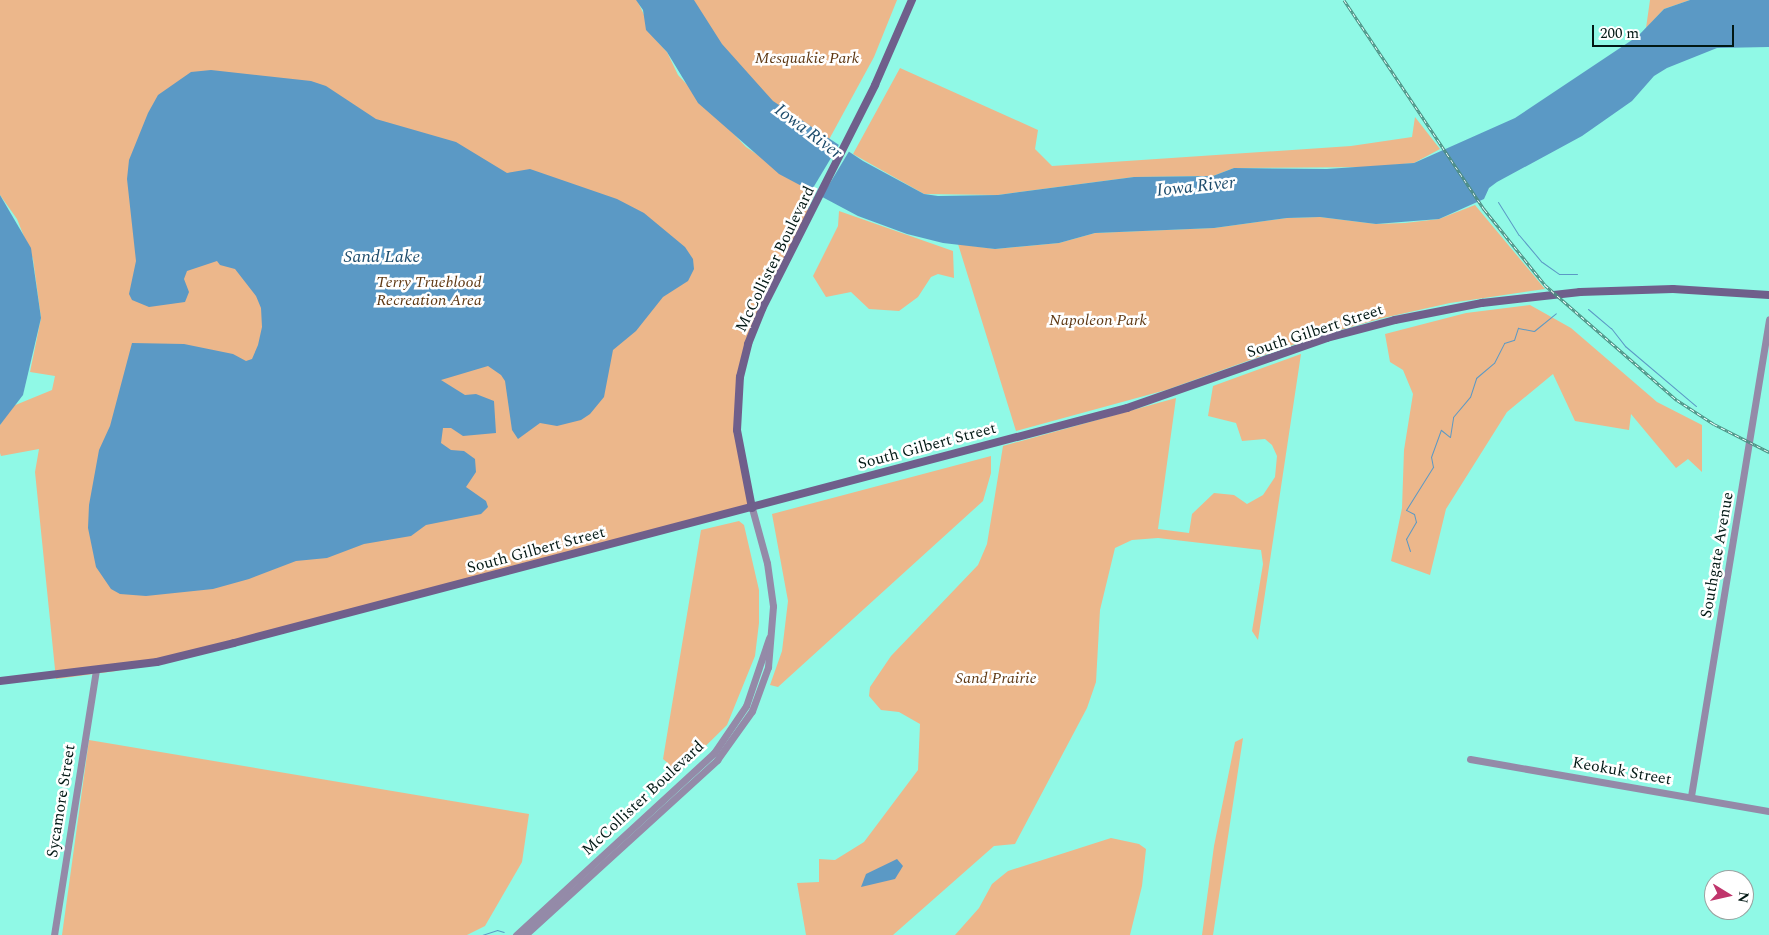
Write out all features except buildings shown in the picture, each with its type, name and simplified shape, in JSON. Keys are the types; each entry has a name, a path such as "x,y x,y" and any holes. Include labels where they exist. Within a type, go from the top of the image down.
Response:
{"main road":[{"name":"McCollister Boulevard","path":"752,508 738,436 740,377 754,327 851,136 912,0"},
{"name":"South Gilbert Street","path":"0,681 96,671 198,652 1127,408 1326,338 1449,309 1516,298 1613,290 1673,289 1769,295"}],"street":[{"name":"Southgate Avenue","path":"1690,796 1769,319"},
{"name":"McCollister Boulevard","path":"525,935 668,806 730,744 752,711 763,687 772,648 771,584 752,508"},
{"name":"McCollister Boulevard","path":"516,935 714,753 746,706 771,633"},
{"name":"Sycamore Street","path":"54,935 96,671"},
{"name":"Keokuk Street","path":"1470,759 1769,811"}],"green space":[{"name":"Terry Trueblood Recreation Area","path":"0,0 637,0 656,40 667,52 678,75 746,147 815,193 807,209 812,212 748,344 737,411 752,508 116,671 56,679 35,472 39,449 1,456 0,453 0,425 4,418 13,406 52,390 55,376 30,372 41,318 33,259 17,219 0,195"},
{"name":"Mesquakie Park","path":"688,0 897,0 874,57 826,145 770,104 731,65"},
{"path":"1650,0 1690,0 1664,9 1646,28"},
{"path":"900,68 1038,130 1035,149 1052,166 1351,146 1412,137 1415,117 1440,149 1414,163 1372,167 1234,168 1213,176 1134,177 998,195 924,194 853,154"},
{"name":"Napoleon Park","path":"1475,205 1545,289 1450,303 1383,318 1315,337 1166,390 1016,431 958,244 995,249 1059,243 1095,233 1214,228 1287,218 1320,217 1376,224 1405,223 1439,219"},
{"path":"839,211 953,251 954,278 938,274 931,277 918,297 899,311 869,309 851,292 826,297 813,276 838,226"},
{"path":"1530,305 1571,328 1657,402 1702,425 1702,472 1688,459 1676,468 1631,414 1629,430 1575,421 1553,374 1507,412 1446,509 1430,575 1391,561 1402,508 1404,450 1413,394 1403,370 1390,362 1385,334 1466,313"},
{"name":"Sand Prairie","path":"1301,354 1258,640 1252,631 1263,564 1261,550 1158,538 1132,540 1115,548 1100,610 1096,682 1087,708 1015,844 994,846 893,935 806,935 797,883 819,882 819,859 835,860 864,842 918,770 920,724 899,712 881,710 869,696 870,687 891,656 978,565 987,544 1003,446 1176,398 1158,529 1189,533 1192,514 1214,493 1234,495 1247,504 1263,495 1275,477 1277,456 1272,445 1265,439 1242,441 1236,423 1208,416 1213,386"},
{"path":"991,456 991,473 983,501 778,687 770,685 782,651 788,601 772,514"},
{"path":"739,521 744,525 759,590 759,623 755,656 727,725 671,780 670,765 663,759 701,530"},
{"path":"1243,738 1213,935 1202,935 1214,846 1235,742"},
{"path":"89,740 529,814 522,862 485,926 467,935 62,935"},
{"path":"1111,838 1139,844 1146,849 1142,886 1130,935 955,935 979,908 992,884 1008,871"}],"water":[{"name":"Iowa River","path":"636,0 694,0 722,44 773,101 863,161 924,194 938,196 998,195 1134,177 1213,176 1234,168 1327,169 1414,163 1515,118 1638,36 1664,9 1690,0 1769,0 1769,47 1717,48 1667,68 1654,76 1632,101 1582,136 1497,182 1489,188 1484,199 1439,219 1376,224 1320,217 1287,218 1214,228 1095,233 1059,243 995,249 943,243 907,234 858,216 779,174 698,103 667,52 646,30 643,10"},
{"name":"Sand Lake","path":"211,70 311,81 326,86 376,119 456,142 507,173 530,169 617,199 644,213 685,247 693,259 694,269 688,281 663,297 636,331 613,350 604,397 590,414 581,420 557,426 540,423 518,439 512,430 505,381 501,375 488,366 441,380 465,395 476,394 494,401 496,433 463,436 451,428 443,428 441,443 451,450 464,451 475,459 476,472 466,487 486,501 488,507 481,514 426,525 411,536 364,544 327,558 296,561 249,579 213,589 146,596 120,594 111,589 96,567 88,528 89,505 99,450 110,426 132,343 184,344 233,354 246,361 252,359 258,345 262,327 261,308 256,296 235,269 220,265 217,261 187,271 184,279 189,292 185,302 149,307 132,300 129,294 136,261 127,179 129,160 148,113 158,95 191,72"},
{"path":"0,195 31,248 41,318 23,395 0,425"},
{"path":"897,859 903,866 895,879 861,887 866,874"}],"pier":[{"path":"840,143 850,149 820,199 810,193"}],"waterway":[{"path":"1498,202 1519,235 1542,262 1559,274 1577,274"},
{"path":"1588,309 1611,328 1625,346 1696,406"},
{"path":"1410,551 1406,539 1416,522 1414,514 1406,510 1433,467 1431,457 1441,430 1450,437 1453,417 1470,397 1476,378 1494,363 1504,343 1514,340 1518,328 1534,331 1556,313"},
{"path":"482,935 497,930 504,932"}],"railway":[{"path":"1344,0 1484,209 1545,285 1677,400 1714,424 1769,452"}]}
